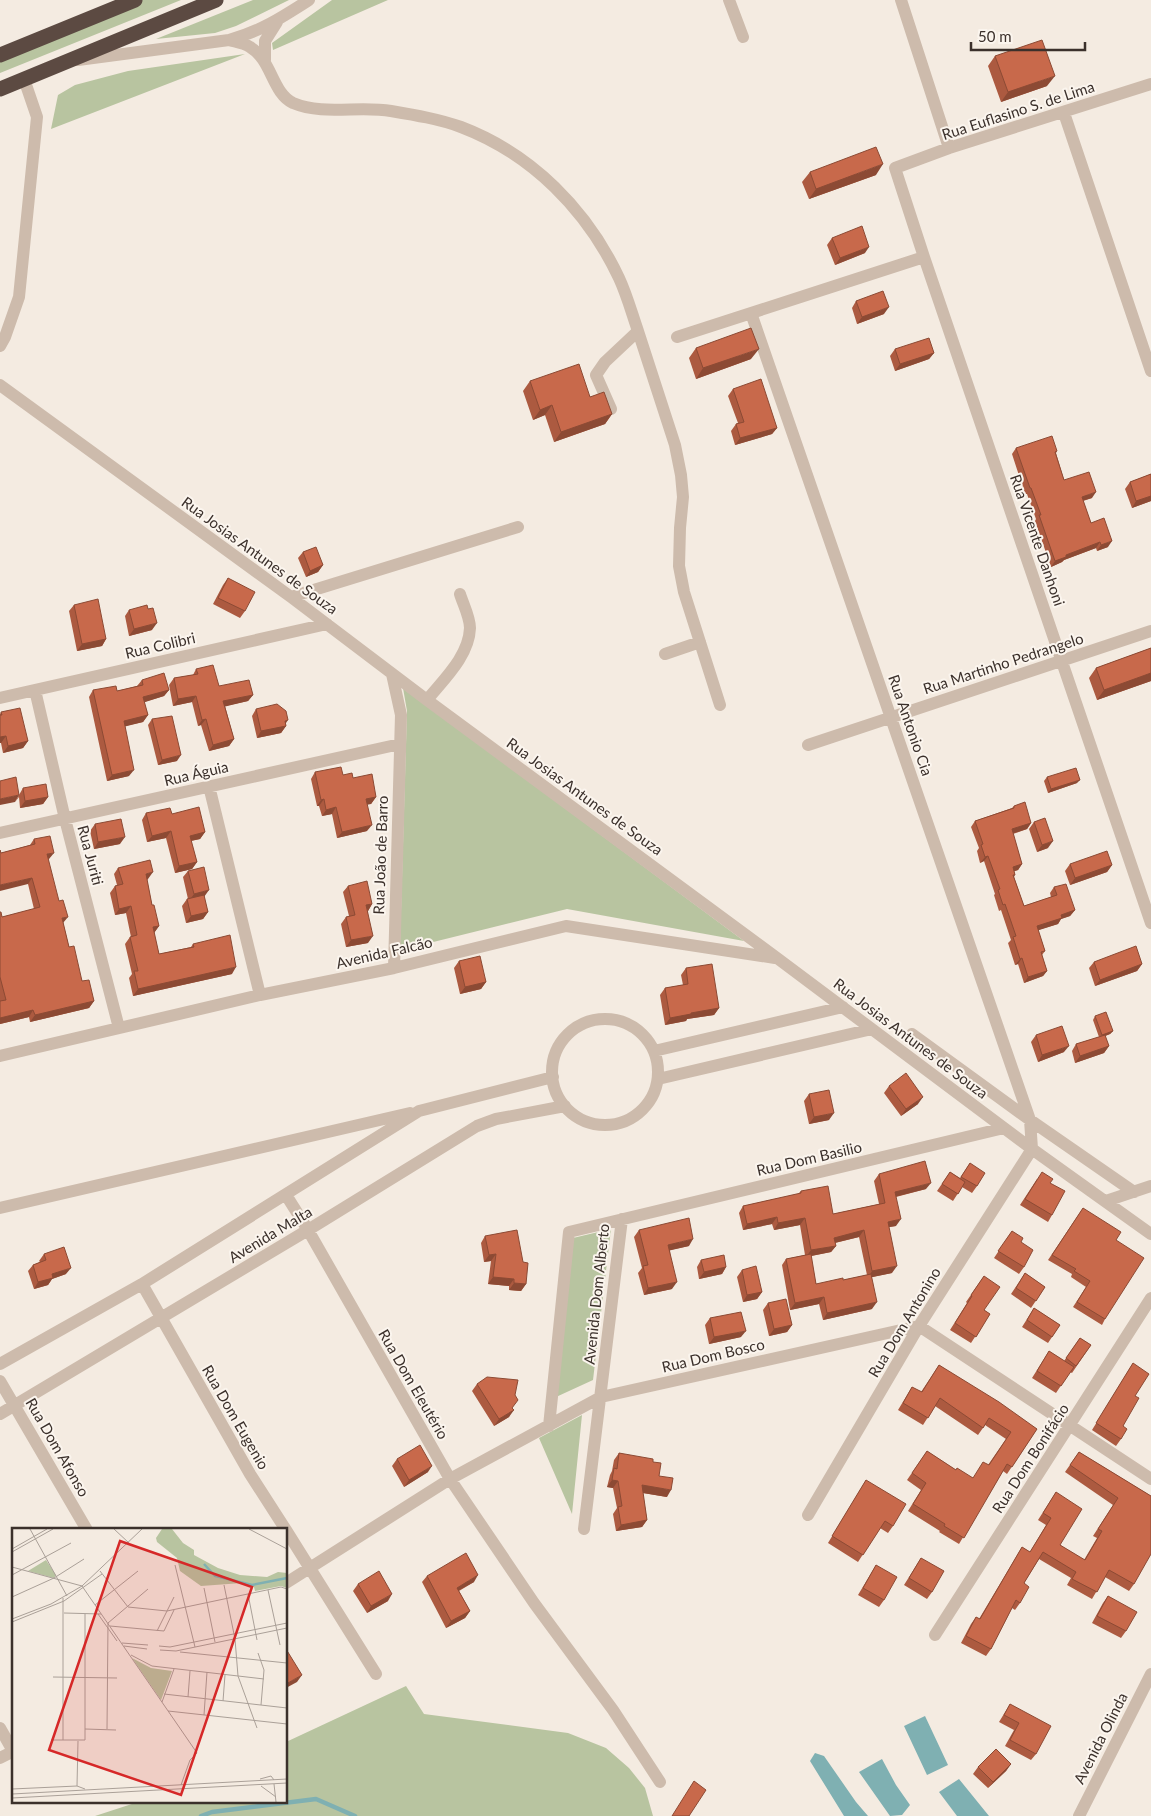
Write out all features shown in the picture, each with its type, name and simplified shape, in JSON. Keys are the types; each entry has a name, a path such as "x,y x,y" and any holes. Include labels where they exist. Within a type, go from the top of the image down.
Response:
{"highway":[{"path":"0,55 135,0"},
{"path":"0,89 70,62 216,0"}],"street":[{"path":"70,62 229,40 251,34 280,19 309,0"},
{"path":"729,0 743,37"},
{"path":"901,0 949,148"},
{"path":"265,60 265,40 280,19"},
{"path":"229,40 250,46 265,60 280,91 292,102 310,108 387,110 434,119 461,127 496,143 537,170 566,199 602,245 620,279 675,445 683,498 678,566 684,592 720,705"},
{"path":"0,346 5,338 19,297 37,117 24,80"},
{"name":"Rua Euflasino S. de Lima","path":"895,168 949,148 1151,84"},
{"path":"1064,113 1151,371"},
{"name":"Rua Vicente Danhoni","path":"895,168 1151,924"},
{"path":"677,337 924,257"},
{"name":"Rua Antonio Cia","path":"752,313 1030,1120 1032,1149"},
{"path":"611,409 596,375 605,362 638,331"},
{"name":"Rua Josias Antunes de Souza","path":"0,385 291,597 1032,1149 1151,1234"},
{"path":"291,597 518,527"},
{"path":"427,700 458,660 467,645 470,626 460,594"},
{"name":"Rua Colibri","path":"0,698 327,624"},
{"name":"Rua Martinho Pedrangelo","path":"808,745 1151,631"},
{"path":"665,654 700,642"},
{"name":"Rua João de Barro","path":"392,674 401,715 394,968"},
{"name":"Rua Juriti","path":"34,690 119,1028"},
{"name":"Rua Águia","path":"0,833 400,744"},
{"path":"209,786 260,996"},
{"name":"Avenida Falcão","path":"0,1056 260,996 394,968 566,926 778,958"},
{"path":"654,1051 843,1007"},
{"path":"610,1020 621,1022 640,1033 654,1051 658,1080 655,1090 643,1109 635,1116 615,1124 604,1125 588,1122 573,1114 559,1097 553,1076 553,1065 561,1044 568,1035 587,1023 610,1020"},
{"path":"658,1080 872,1029"},
{"path":"912,1034 1030,1120 1134,1192"},
{"name":"Avenida Malta","path":"0,1364 142,1284 419,1111 553,1076"},
{"name":"Avenida Malta","path":"0,1414 308,1230 477,1126 496,1119 565,1106"},
{"path":"0,1208 419,1111"},
{"name":"Rua Dom Basilio","path":"622,1219 1004,1128"},
{"name":"Rua Dom Antonino","path":"808,1515 919,1326 1032,1149"},
{"path":"1106,1201 1151,1186"},
{"name":"Rua Dom Eleutério","path":"286,1195 308,1230 450,1479 534,1603 614,1710 660,1782"},
{"name":"Avenida Dom Alberto","path":"549,1426 569,1232 622,1219 584,1529"},
{"name":"Rua Dom Eugenio","path":"142,1284 250,1474 285,1528"},
{"name":"Rua Dom Bonifácio","path":"935,1636 1151,1298"},
{"path":"919,1326 1151,1479"},
{"name":"Rua Dom Bosco","path":"288,1582 450,1479 601,1397 919,1326"},
{"name":"Rua Dom Afonso","path":"0,1381 86,1528"},
{"name":"Rua Dom Eugenio","path":"288,1533 376,1674"},
{"name":"Avenida Olinda","path":"1078,1816 1151,1674"},
{"path":"0,1728 12,1748"},
{"path":"0,1758 12,1752"}],"green space":[{"path":"141,0 181,0 0,73 0,57"},
{"path":"253,0 289,0 236,26 215,33 156,39"},
{"path":"332,0 388,0 273,50 272,43"},
{"path":"245,54 51,129 58,95 75,85 128,71"},
{"path":"403,688 744,941 567,909 405,949 400,945 407,711"},
{"path":"611,1229 593,1380 556,1397 573,1238"},
{"path":"582,1415 572,1514 539,1438"},
{"path":"406,1686 424,1714 568,1733 606,1748 629,1768 645,1788 653,1816 95,1816 132,1804 288,1804 288,1741"}],"water":[{"path":"925,1716 948,1765 927,1775 904,1726"},
{"path":"815,1753 824,1756 868,1816 844,1816 810,1761"},
{"path":"882,1759 896,1785 910,1805 902,1815 890,1816 859,1772"},
{"path":"959,1779 989,1816 957,1816 939,1792"}],"building":[{"path":"1042,40 1055,76 1008,92 995,56"},
{"path":"876,147 883,164 816,189 810,172"},
{"path":"862,226 869,247 840,258 832,238"},
{"path":"883,291 889,307 862,317 856,301"},
{"path":"751,328 759,349 703,368 696,348"},
{"path":"929,338 934,353 900,364 895,349"},
{"path":"579,364 590,397 604,392 612,414 561,432 552,405 540,410 530,381"},
{"path":"761,379 777,428 740,438 736,424 744,422 733,389"},
{"path":"1052,436 1064,480 1089,472 1096,492 1082,497 1091,523 1104,518 1112,541 1101,545 1100,542 1055,561 1039,515 1041,515 1016,448"},
{"path":"1151,474 1151,496 1136,501 1130,482"},
{"path":"316,547 323,565 310,571 303,552"},
{"path":"228,578 255,592 245,611 218,598"},
{"path":"98,599 106,639 82,644 74,605"},
{"path":"147,605 148,609 153,608 157,623 134,629 129,610"},
{"path":"1151,648 1151,673 1104,690 1096,668"},
{"path":"213,665 219,686 249,680 253,695 223,701 234,739 213,745 206,719 202,720 196,696 178,699 174,678 198,674 196,669"},
{"path":"164,673 169,690 143,697 148,715 124,721 134,770 112,775 93,690 116,686 117,691 143,685 142,680"},
{"path":"277,704 286,711 288,720 285,721 286,726 261,731 256,709"},
{"path":"20,708 28,741 8,746 6,736 0,737 0,715 2,715 1,712"},
{"path":"172,716 181,755 162,760 152,719"},
{"path":"341,767 343,775 352,773 353,778 372,774 376,797 366,799 372,825 342,832 336,807 326,810 324,799 321,800 315,772"},
{"path":"1076,768 1080,780 1051,789 1047,777"},
{"path":"16,777 19,795 0,799 0,781"},
{"path":"46,784 48,797 25,801 23,788"},
{"path":"1025,802 1031,823 1012,829 1022,864 1013,867 1015,875 1013,875 1024,906 1057,895 1054,887 1066,884 1075,910 1061,915 1062,918 1037,926 1045,951 1041,952 1047,971 1028,977 1013,937 1016,936 1005,904 1003,905 998,890 1000,889 988,856 985,857 981,845 983,844 975,821 1014,808 1014,806"},
{"path":"199,807 205,832 190,836 197,862 179,866 171,831 152,836 146,813 170,808 172,814"},
{"path":"1045,818 1053,841 1042,845 1034,822"},
{"path":"121,819 125,837 98,842 95,824"},
{"path":"50,836 54,853 47,854 59,901 63,900 68,917 62,918 69,947 74,946 82,981 89,980 94,1001 35,1015 33,1010 0,1018 0,1001 6,1000 0,977 0,912 2,917 40,907 32,878 0,885 0,850 1,853 35,844 34,839"},
{"path":"1107,851 1112,865 1075,878 1070,864"},
{"path":"150,860 153,872 146,874 152,905 154,905 159,926 153,927 159,954 194,947 193,944 230,935 236,967 138,989 134,971 138,971 130,937 137,935 131,906 119,909 115,886 123,884 118,868"},
{"path":"204,867 209,890 194,894 188,871"},
{"path":"367,881 372,904 366,905 373,936 351,940 346,917 355,915 348,886"},
{"path":"204,895 208,912 191,916 187,899"},
{"path":"1136,946 1142,964 1100,980 1094,962"},
{"path":"480,956 486,982 465,987 459,961"},
{"path":"712,964 719,1008 670,1018 665,988 688,984 686,968"},
{"path":"1106,1012 1113,1031 1102,1035 1095,1016"},
{"path":"1062,1026 1069,1046 1042,1055 1036,1035"},
{"path":"1105,1035 1109,1046 1080,1056 1076,1044"},
{"path":"906,1073 923,1097 906,1109 889,1086"},
{"path":"829,1090 834,1113 814,1117 809,1094"},
{"path":"925,1161 931,1183 895,1192 901,1219 888,1222 897,1266 872,1271 864,1230 834,1238 836,1246 811,1250 805,1218 778,1223 777,1217 747,1224 743,1206 828,1186 833,1214 885,1203 879,1174"},
{"path":"970,1163 985,1173 977,1186 961,1177"},
{"path":"950,1172 965,1182 958,1194 942,1184"},
{"path":"1042,1172 1053,1179 1050,1183 1065,1191 1052,1215 1025,1199"},
{"path":"1083,1208 1121,1232 1116,1240 1144,1258 1105,1319 1077,1302 1090,1281 1074,1271 1076,1269 1052,1255"},
{"path":"689,1218 693,1239 668,1245 677,1282 648,1288 643,1266 648,1265 639,1230"},
{"path":"517,1230 523,1262 528,1263 526,1284 514,1283 514,1279 493,1277 496,1254 489,1255 485,1236"},
{"path":"1012,1231 1023,1238 1021,1242 1033,1250 1024,1267 998,1251"},
{"path":"64,1247 71,1268 52,1274 53,1278 38,1282 33,1265 46,1260 44,1254"},
{"path":"811,1254 816,1284 871,1274 877,1302 827,1313 824,1297 795,1303 786,1259"},
{"path":"724,1255 726,1267 704,1272 701,1260"},
{"path":"756,1266 762,1292 747,1295 742,1270"},
{"path":"1025,1273 1045,1287 1036,1301 1016,1288"},
{"path":"984,1276 1000,1287 984,1310 990,1314 976,1337 955,1323"},
{"path":"786,1299 792,1325 774,1329 768,1303"},
{"path":"1034,1308 1060,1325 1052,1337 1027,1320"},
{"path":"741,1312 746,1331 714,1337 710,1318"},
{"path":"1080,1338 1091,1345 1076,1366 1066,1358"},
{"path":"1049,1351 1074,1367 1061,1386 1037,1371"},
{"path":"1133,1363 1149,1374 1135,1396 1139,1398 1123,1426 1127,1429 1121,1439 1096,1423"},
{"path":"939,1365 999,1402 1037,1429 1012,1467 1007,1464 964,1538 913,1504 926,1483 912,1473 927,1451 956,1470 957,1468 973,1478 983,1462 989,1465 1011,1432 989,1418 983,1428 940,1398 928,1418 903,1403 912,1387 922,1392"},
{"path":"487,1377 518,1380 515,1395 518,1400 512,1408 514,1410 499,1419 477,1384"},
{"path":"420,1445 432,1466 409,1480 397,1459"},
{"path":"1079,1452 1151,1496 1151,1554 1134,1584 1109,1570 1097,1592 1072,1579 1076,1572 1043,1552 1024,1583 1029,1587 1020,1603 1016,1600 991,1649 966,1636 976,1617 980,1619 1022,1547 1030,1552 1051,1518 1043,1513 1056,1492 1082,1509 1060,1545 1085,1560 1102,1531 1098,1529 1118,1498 1070,1465"},
{"path":"619,1453 653,1459 653,1462 661,1463 659,1476 673,1478 671,1490 642,1485 647,1520 621,1525 618,1507 622,1506 618,1481 612,1480 614,1468 617,1469"},
{"path":"866,1480 906,1504 893,1526 885,1521 863,1555 832,1536"},
{"path":"466,1553 478,1575 457,1588 470,1611 451,1621 427,1576"},
{"path":"921,1558 944,1571 932,1592 909,1578"},
{"path":"876,1565 897,1577 884,1600 863,1588"},
{"path":"379,1571 392,1594 371,1606 358,1584"},
{"path":"1108,1596 1137,1612 1126,1631 1097,1616"},
{"path":"288,1652 302,1675 288,1683"},
{"path":"1010,1704 1051,1726 1036,1754 1010,1740 1019,1723 1004,1715"},
{"path":"996,1749 1011,1764 993,1782 978,1767"},
{"path":"694,1781 706,1790 689,1816 672,1816"}],"waterway":[{"path":"288,1802 316,1799 355,1816"},
{"path":"201,1816 212,1812 276,1804"}]}
